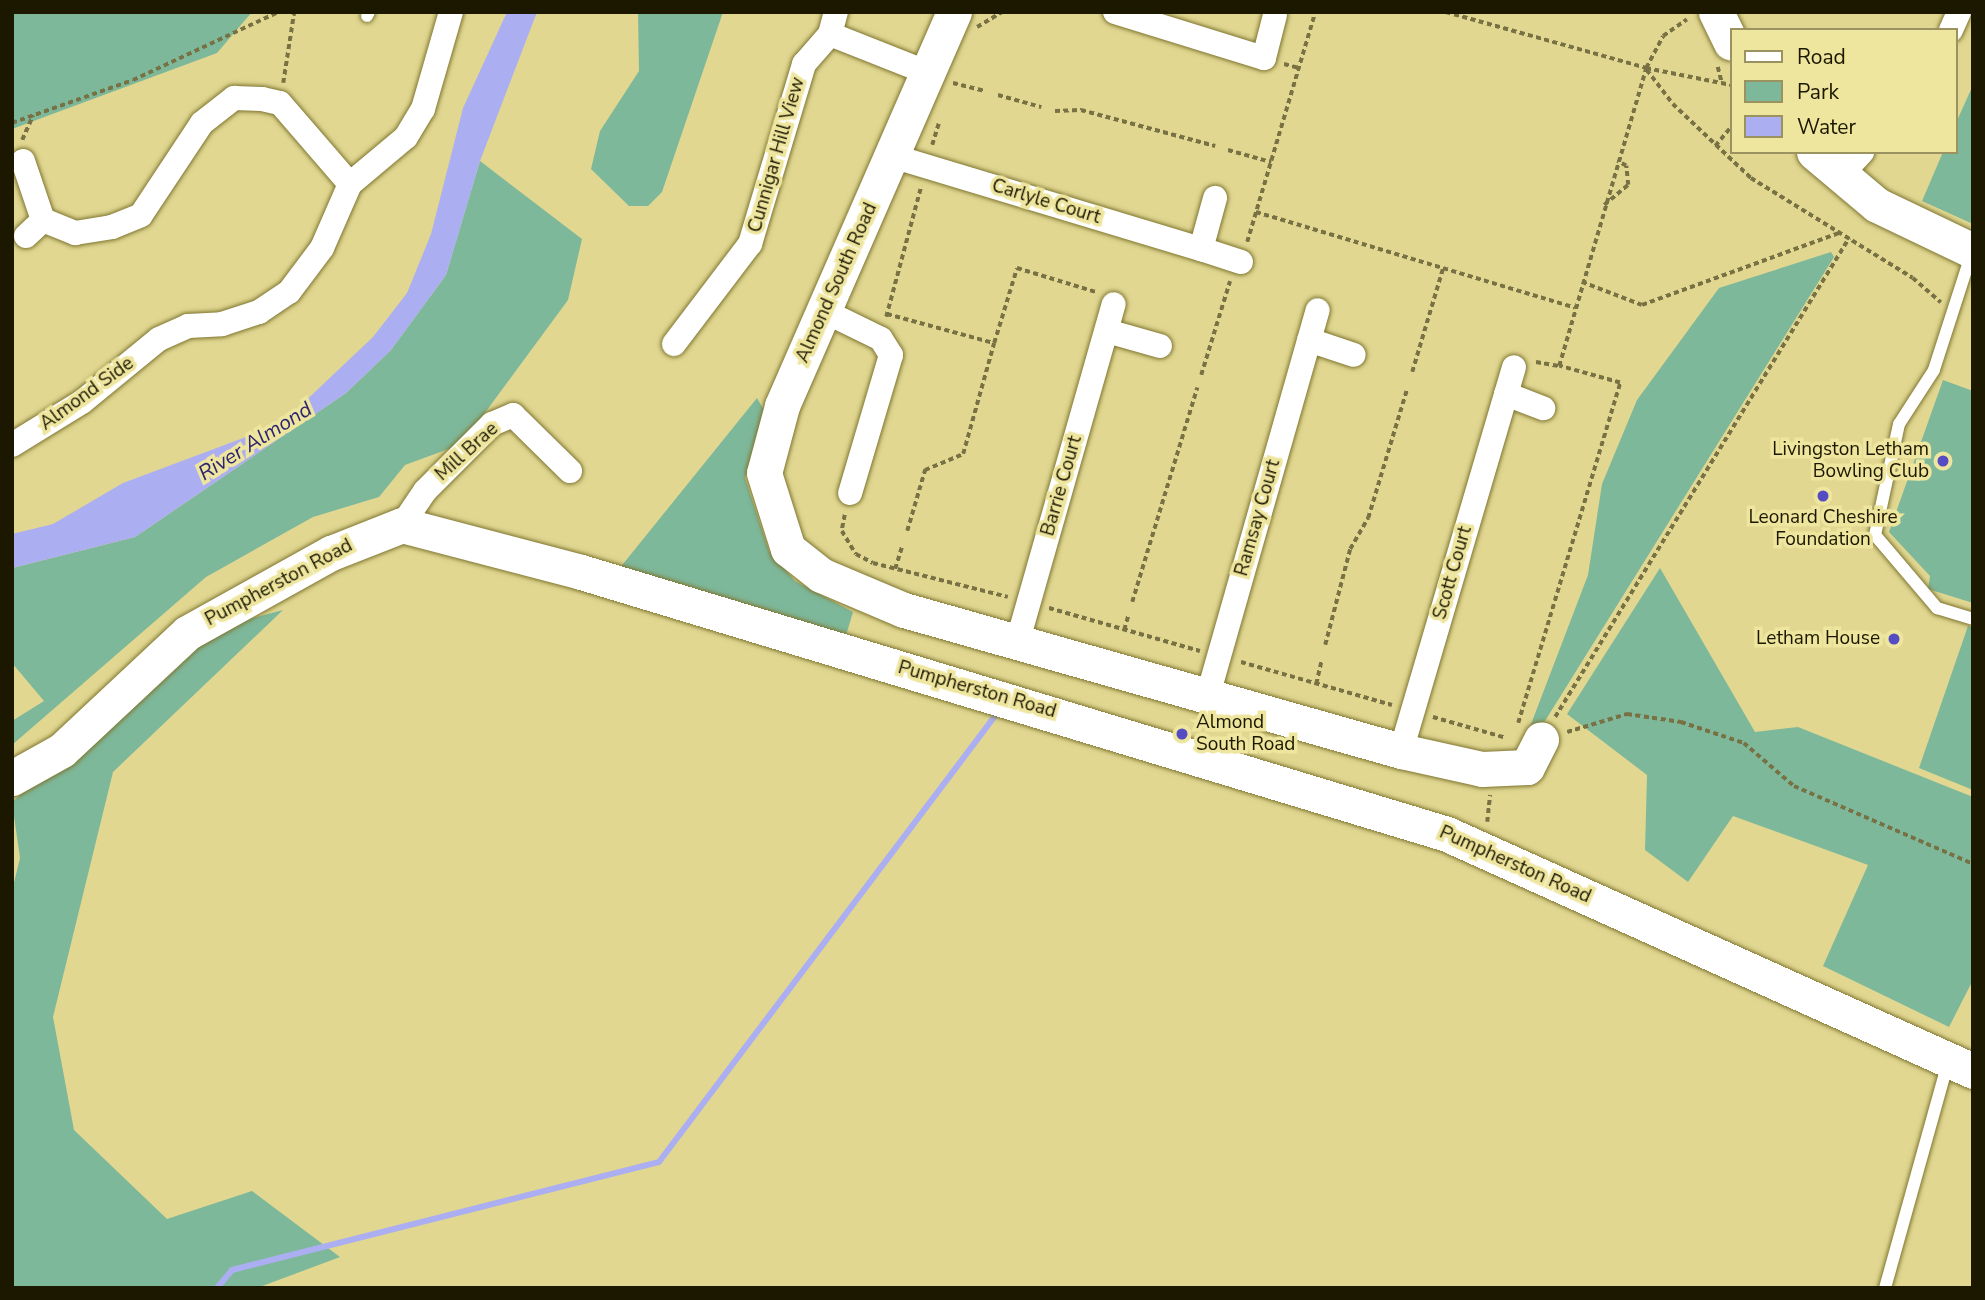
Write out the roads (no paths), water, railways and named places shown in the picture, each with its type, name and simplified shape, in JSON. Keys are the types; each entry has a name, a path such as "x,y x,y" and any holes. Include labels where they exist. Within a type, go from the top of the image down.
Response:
{"main road":[{"name":"Almond South Road","path":"954,12 938,77 892,156 826,312 782,406 764,473 788,549 821,575 865,596 1401,751 1489,769 1527,767 1524,736"},
{"path":"1820,154 1850,165 1877,205 1973,251"},
{"name":"Pumpherston Road","path":"12,778 62,750 187,633 331,552 402,525 1096,725 1481,849 1961,1065"},
{"path":"1096,725 1115,669"}],"street":[{"path":"1115,12 1282,63 1275,15"},
{"path":"1952,28 1959,12"},
{"path":"21,155 34,228 75,233 141,215 202,123 234,98 280,103 350,184 407,137 423,109 450,13"},
{"name":"Cunnigar Hill View","path":"674,344 750,244 804,64 833,23 938,77"},
{"name":"Carlyle Court","path":"892,156 1241,262"},
{"name":"Almond Side","path":"12,445 82,402 159,339 188,326 222,324 259,312 289,292 321,248 350,184"},
{"path":"1201,249 1216,198"},
{"name":"Barrie Court","path":"1018,640 1114,304"},
{"name":"Ramsay Court","path":"1208,695 1318,310"},
{"path":"826,312 881,339 891,355 850,462 850,493"},
{"path":"1107,331 1160,346"},
{"path":"1309,340 1354,355"},
{"name":"Scott Court","path":"1401,751 1514,367"},
{"path":"1506,394 1543,408"},
{"name":"Mill Brae","path":"402,525 425,491 492,424 513,415 570,471"}],"lane":[{"path":"1973,251 1934,370 1899,424 1875,535 1937,608 1973,619"},
{"path":"1885,1288 1961,1065"}],"water":[{"name":"River Almond","path":"507,12 537,12 480,161 446,275 391,350 346,393 135,537 12,568 12,534 53,524 123,483 281,424 373,337 407,293 431,234 463,108"}],"waterway":[{"path":"217,1288 232,1270 659,1162 998,712"}],"place":[{"name":"Livingston Letham Bowling Club","path":"1943,461"},
{"name":"Leonard Cheshire Foundation","path":"1823,496"},
{"name":"Letham House","path":"1894,639"},
{"name":"Almond South Road","path":"1182,734"}]}
